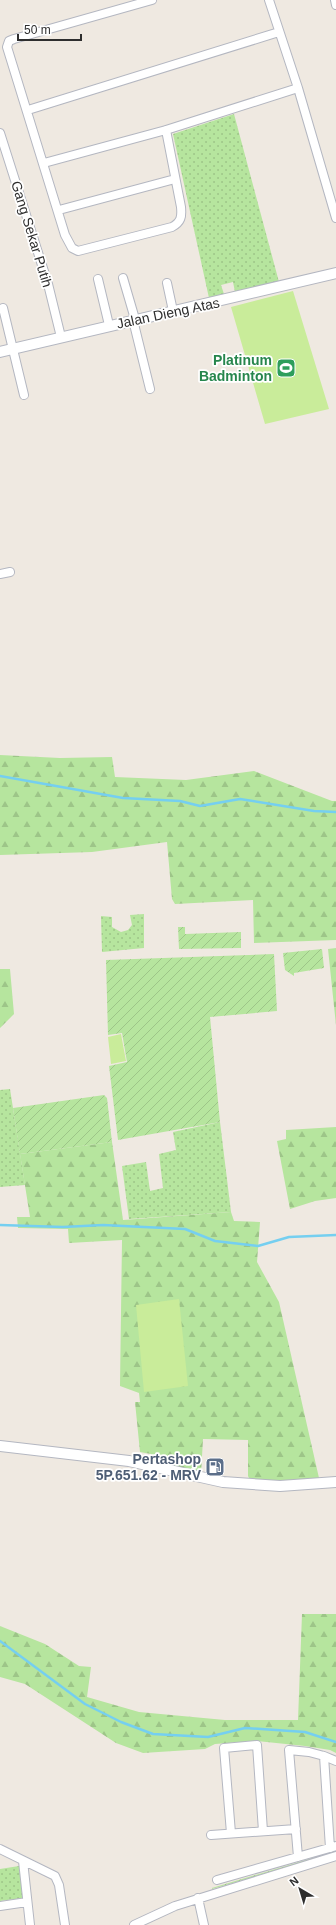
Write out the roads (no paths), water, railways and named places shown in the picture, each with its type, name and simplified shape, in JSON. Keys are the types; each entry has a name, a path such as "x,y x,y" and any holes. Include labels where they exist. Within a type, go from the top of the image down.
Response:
{"street":[{"path":"152,0 125,3 9,41 7,47 28,110 69,245 78,251 172,227 182,218 166,130"},
{"path":"269,0 298,88 336,218"},
{"path":"335,0 336,5"},
{"path":"28,110 279,32"},
{"path":"44,163 166,130 298,88"},
{"name":"Gang Sekar Putih","path":"0,132 48,284 61,337"},
{"path":"59,210 175,179"},
{"name":"Jalan Dieng Atas","path":"0,352 134,319 228,300 336,273"},
{"path":"124,278 150,389"},
{"path":"98,279 109,325"},
{"path":"167,283 173,311"},
{"path":"3,308 24,395"},
{"path":"0,574 10,572"},
{"path":"0,1446 129,1461 224,1482 280,1486 336,1482"},
{"path":"231,1833 224,1748 257,1745 263,1831"},
{"path":"298,1857 288,1750 309,1752 336,1761"},
{"path":"216,1880 333,1847 324,1756"},
{"path":"211,1835 296,1829"},
{"path":"0,1849 52,1874 58,1881 65,1925"},
{"path":"134,1925 175,1906 198,1898 336,1856"},
{"path":"23,1861 30,1925"},
{"path":"198,1898 204,1925"},
{"path":"0,1906 27,1902"}],"waterway":[{"path":"0,776 123,798 180,801 200,806 240,799 314,811 336,812"},
{"path":"0,1225 63,1227 103,1225 185,1229 215,1241 258,1246 289,1237 336,1235"},
{"path":"0,1641 85,1704 121,1722 153,1734 208,1737 245,1728 305,1732 336,1742"}],"place":[{"name":"Platinum Badminton","path":"286,368"},
{"name":"Pertashop 5P.651.62 - MRV","path":"215,1467"}]}
